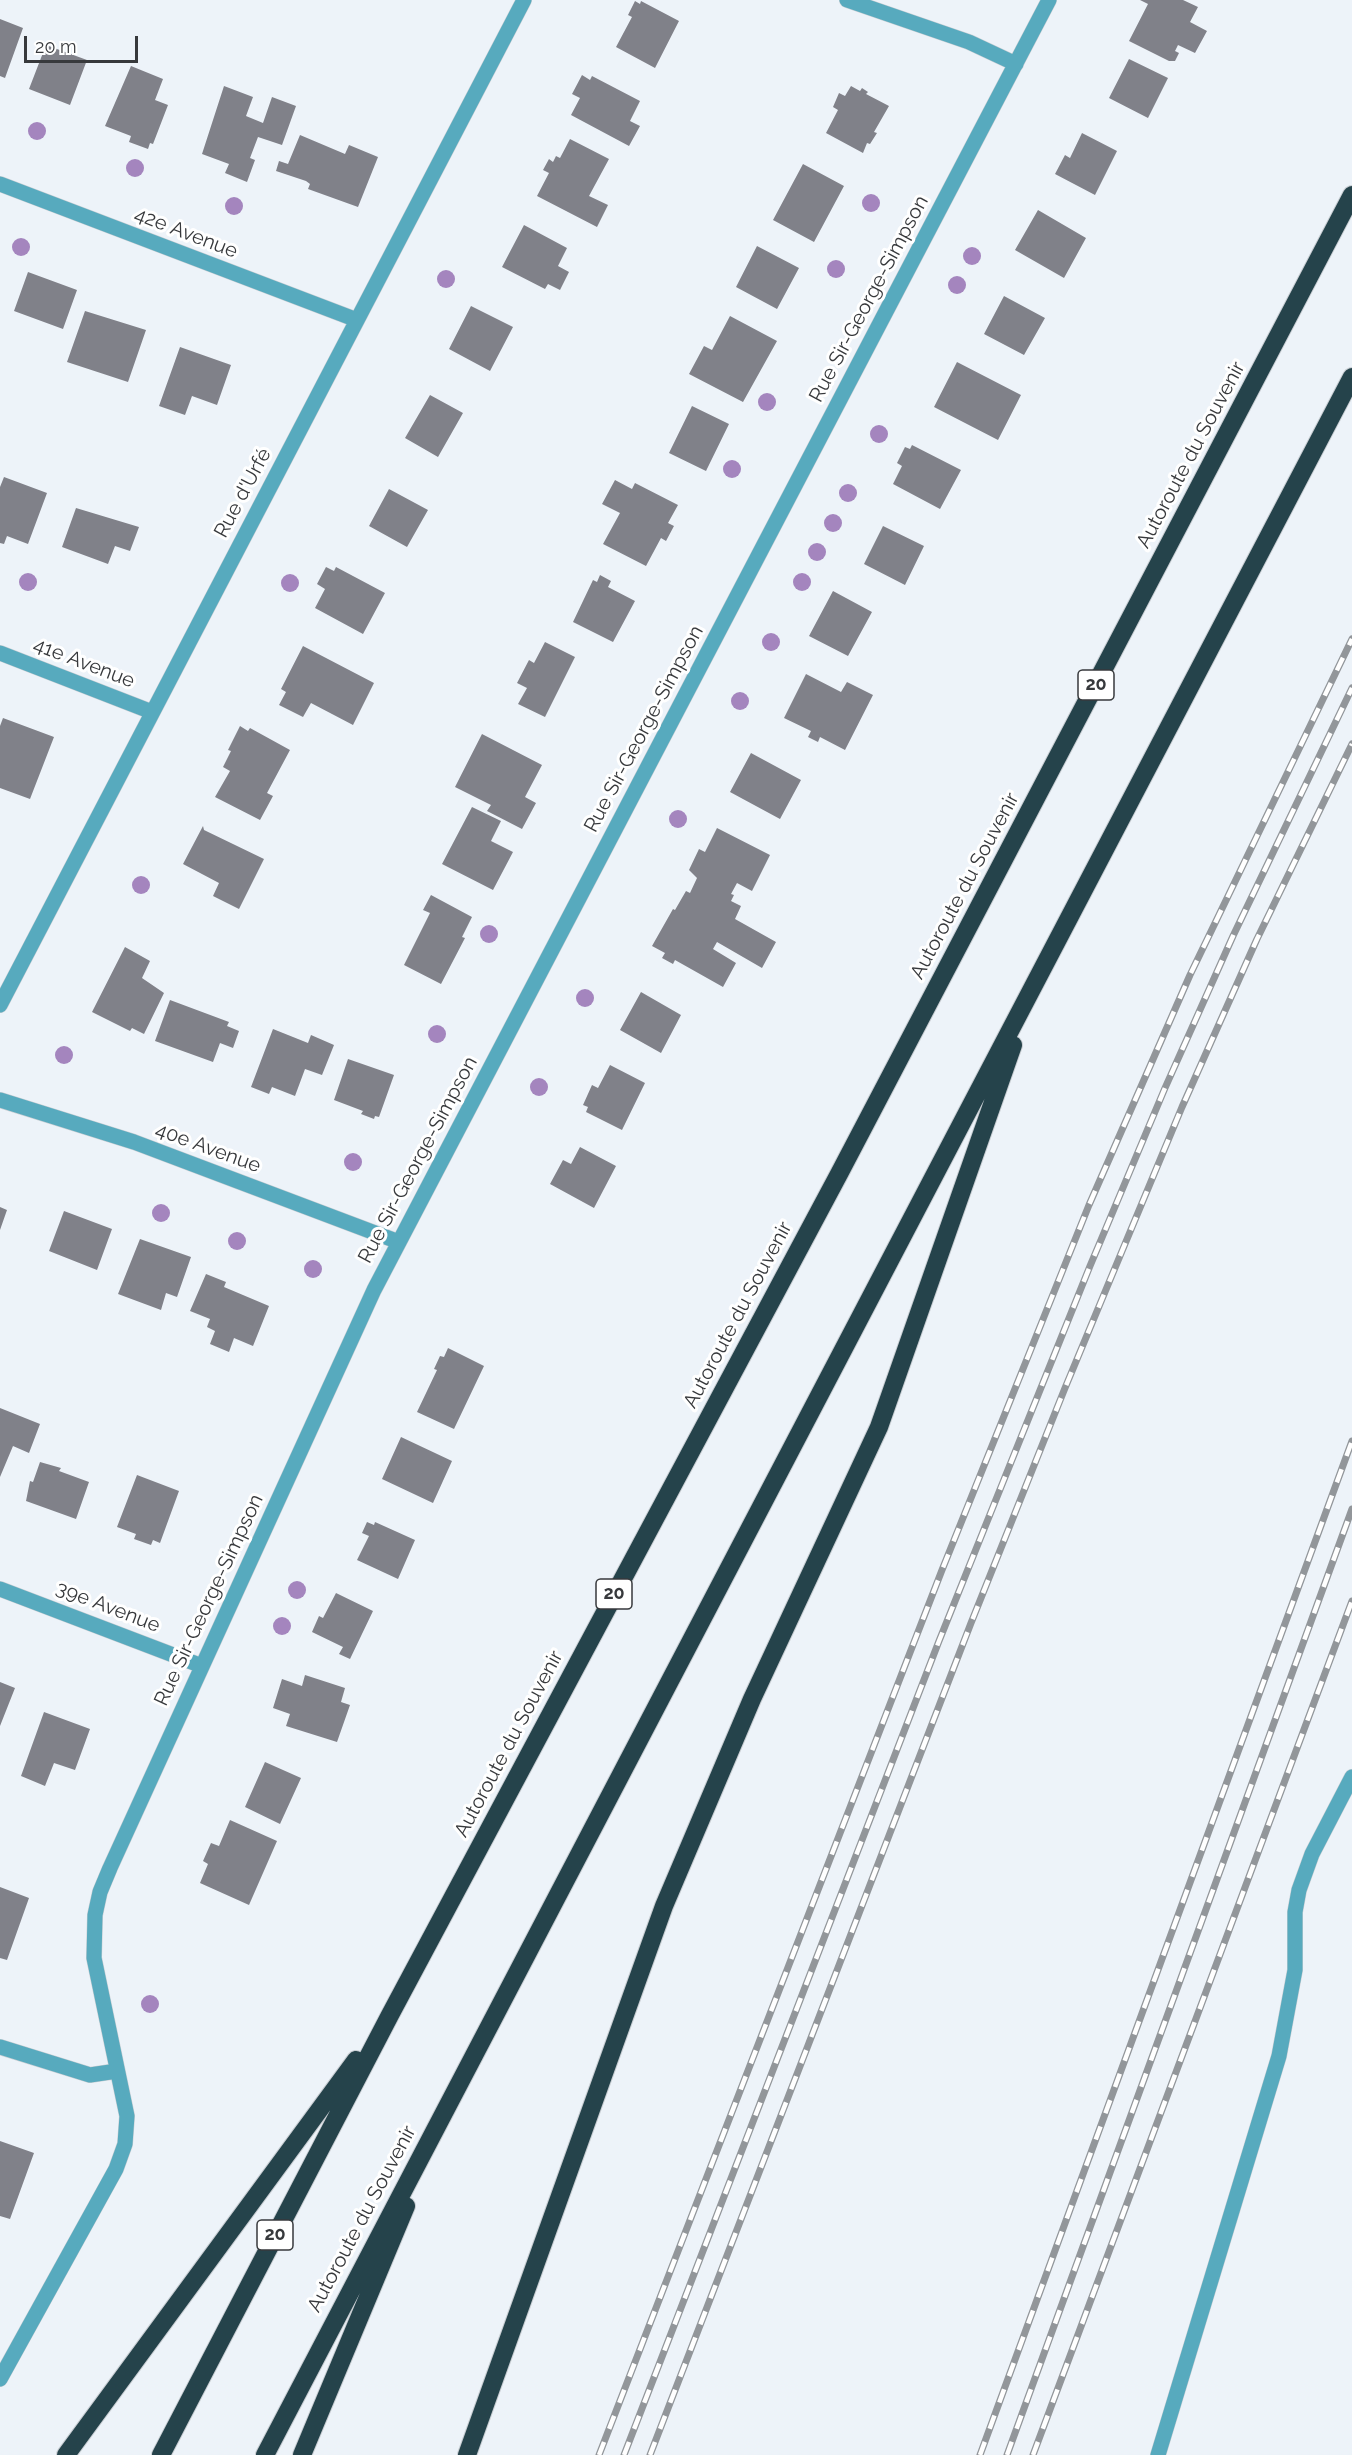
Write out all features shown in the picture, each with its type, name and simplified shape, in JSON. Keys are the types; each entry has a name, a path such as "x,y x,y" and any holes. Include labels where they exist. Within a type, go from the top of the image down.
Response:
{"highway":[{"name":"Autoroute du Souvenir","path":"161,2455 390,2015 839,1174 1352,195"},
{"name":"Autoroute du Souvenir","path":"265,2455 1352,377"},
{"path":"468,2455 664,1906 752,1699 879,1427 1035,985"},
{"path":"66,2455 390,2015"},
{"path":"302,2455 456,2088"}],"street":[{"name":"Rue d'Urfé","path":"0,1005 524,0"},
{"path":"847,0 969,42 1016,64"},
{"name":"Rue Sir-George-Simpson","path":"0,2379 119,2163 125,2144 127,2116 94,1958 95,1915 100,1892 374,1290 1049,0"},
{"name":"42e Avenue","path":"0,184 357,320"},
{"name":"41e Avenue","path":"0,653 152,712"},
{"name":"40e Avenue","path":"0,1100 134,1142 399,1242"},
{"name":"39e Avenue","path":"0,1589 202,1666"},
{"path":"1158,2455 1279,2056 1295,1970 1295,1912 1299,1890 1312,1854 1352,1777"},
{"path":"0,2046 90,2075 117,2071"}],"building":[{"path":"1140,0 1183,0 1198,7 1190,22 1207,31 1195,53 1178,45 1175,51 1179,53 1175,61 1169,61 1129,41 1148,4"},
{"path":"635,1 640,4 641,1 679,21 655,68 616,47 632,17 628,15"},
{"path":"0,19 23,28 5,78 0,76"},
{"path":"46,45 87,60 70,105 29,89"},
{"path":"1129,59 1168,78 1148,118 1109,98"},
{"path":"131,66 163,79 155,100 168,105 153,144 150,143 148,149 129,142 131,136 105,126"},
{"path":"582,75 590,80 592,76 640,101 630,121 640,126 629,146 571,115 580,98 572,94"},
{"path":"224,86 253,97 246,116 263,123 272,97 296,106 282,145 258,137 250,158 255,160 247,182 225,173 229,164 202,154"},
{"path":"851,86 860,91 862,88 868,92 866,94 889,106 874,132 877,133 870,144 867,143 863,153 826,133 838,110 833,107 839,93 845,96"},
{"path":"1082,133 1117,151 1095,195 1055,174 1065,155 1070,158"},
{"path":"300,135 345,154 349,145 378,157 358,207 308,189 310,184 306,181 276,171 279,161 288,164"},
{"path":"570,139 609,159 589,196 608,205 597,227 537,196 549,173 543,170 549,159 553,162 556,156 560,158"},
{"path":"803,164 844,186 814,242 773,220"},
{"path":"1038,210 1086,238 1064,278 1015,250"},
{"path":"524,225 567,248 558,266 569,272 560,290 548,284 545,289 502,267"},
{"path":"757,246 799,268 777,309 736,287"},
{"path":"28,272 77,290 63,329 14,311"},
{"path":"1004,296 1045,318 1024,355 984,334"},
{"path":"471,306 513,327 490,371 449,349"},
{"path":"85,311 146,330 128,382 67,362"},
{"path":"730,316 777,341 743,402 689,374 704,346 712,350"},
{"path":"180,347 231,365 217,405 192,396 185,415 159,406"},
{"path":"957,362 1021,395 998,440 934,407"},
{"path":"430,395 463,413 438,457 405,438"},
{"path":"692,406 729,424 706,471 669,453"},
{"path":"912,445 961,470 940,509 893,484 902,466 897,463 905,447 910,449"},
{"path":"4,477 47,493 28,544 7,536 4,544 0,543 0,487"},
{"path":"615,480 632,489 635,483 678,505 668,523 674,526 666,541 661,538 646,566 603,544 620,513 602,504"},
{"path":"389,489 428,510 407,547 369,526"},
{"path":"76,508 139,527 130,551 115,546 108,564 62,547"},
{"path":"883,526 924,546 905,585 864,564"},
{"path":"326,567 334,571 336,567 385,593 363,634 315,608 325,589 317,584"},
{"path":"600,575 611,581 608,587 635,601 613,642 573,622 593,580 597,582"},
{"path":"833,591 872,612 848,656 809,636"},
{"path":"545,642 575,657 545,717 518,704 527,688 517,683 529,660 534,663"},
{"path":"303,646 374,683 353,725 311,703 303,717 279,705 286,692 281,689"},
{"path":"806,674 841,692 847,682 873,695 845,750 820,737 818,742 808,737 811,731 784,718"},
{"path":"3,718 54,737 30,799 0,788 0,726"},
{"path":"240,726 248,731 250,728 290,750 267,793 273,796 260,820 215,797 230,771 223,767 231,751 228,750"},
{"path":"482,734 542,765 525,797 536,803 522,829 487,811 491,805 455,787"},
{"path":"751,753 801,780 780,819 730,792"},
{"path":"472,807 501,821 491,841 513,852 493,890 442,864"},
{"path":"203,826 204,830 264,859 239,909 213,896 219,883 183,864"},
{"path":"717,828 770,855 752,891 737,883 731,894 734,895 731,901 741,906 735,919 776,942 762,968 717,942 713,949 736,963 723,987 675,960 673,964 662,958 665,953 652,946 673,909 675,910 686,891 690,893 697,878 689,870 699,849 705,852"},
{"path":"431,895 472,917 462,937 465,938 441,984 404,965 430,913 423,910"},
{"path":"125,947 150,961 142,978 164,993 144,1034 132,1028 130,1031 92,1012"},
{"path":"641,992 681,1015 661,1053 620,1030"},
{"path":"170,1000 229,1022 227,1026 239,1031 233,1048 220,1043 213,1062 155,1041"},
{"path":"273,1029 308,1043 311,1035 334,1045 322,1075 305,1069 295,1096 272,1087 269,1094 251,1087"},
{"path":"348,1059 394,1075 379,1117 375,1116 374,1119 361,1114 363,1111 334,1100"},
{"path":"610,1065 645,1083 622,1130 586,1112 588,1107 583,1105 592,1085 598,1088"},
{"path":"580,1147 616,1166 594,1208 550,1184 563,1160 571,1164"},
{"path":"0,1207 7,1210 0,1230"},
{"path":"64,1211 112,1229 97,1270 49,1251"},
{"path":"140,1239 191,1257 177,1297 166,1293 161,1310 118,1294"},
{"path":"206,1274 226,1282 224,1287 269,1306 253,1346 234,1338 229,1352 210,1344 215,1331 207,1327 210,1319 190,1311"},
{"path":"448,1348 484,1366 454,1429 417,1412 437,1370 434,1369 440,1356 444,1357"},
{"path":"0,1408 40,1424 29,1453 13,1446 0,1477"},
{"path":"401,1437 452,1461 433,1503 382,1479"},
{"path":"40,1462 61,1468 59,1471 89,1482 76,1519 26,1501 30,1481 33,1482"},
{"path":"137,1475 179,1491 160,1543 153,1540 151,1545 134,1539 136,1534 117,1527"},
{"path":"367,1522 374,1525 375,1522 415,1540 398,1579 357,1560 369,1536 362,1533"},
{"path":"336,1593 373,1611 350,1659 339,1654 343,1647 312,1632 319,1616 323,1618"},
{"path":"305,1675 345,1688 341,1702 350,1705 337,1742 286,1726 290,1714 273,1708 282,1679 302,1686"},
{"path":"0,1682 15,1688 0,1726"},
{"path":"44,1712 90,1729 75,1770 54,1763 45,1786 21,1776"},
{"path":"265,1762 301,1778 280,1824 245,1807"},
{"path":"230,1820 277,1841 249,1905 200,1883 208,1864 203,1861 211,1843 219,1846"},
{"path":"0,1887 29,1898 7,1960 0,1958"},
{"path":"0,2141 34,2153 10,2219 0,2216"}],"railway":[{"path":"599,2455 942,1570 1089,1205 1190,975 1352,639"},
{"path":"624,2455 939,1641 1090,1266 1165,1088 1233,936 1352,688"},
{"path":"650,2455 971,1623 1065,1388 1182,1107 1257,939 1352,744"},
{"path":"980,2455 1352,1441"},
{"path":"1007,2455 1352,1509"},
{"path":"1033,2455 1352,1601"}]}
